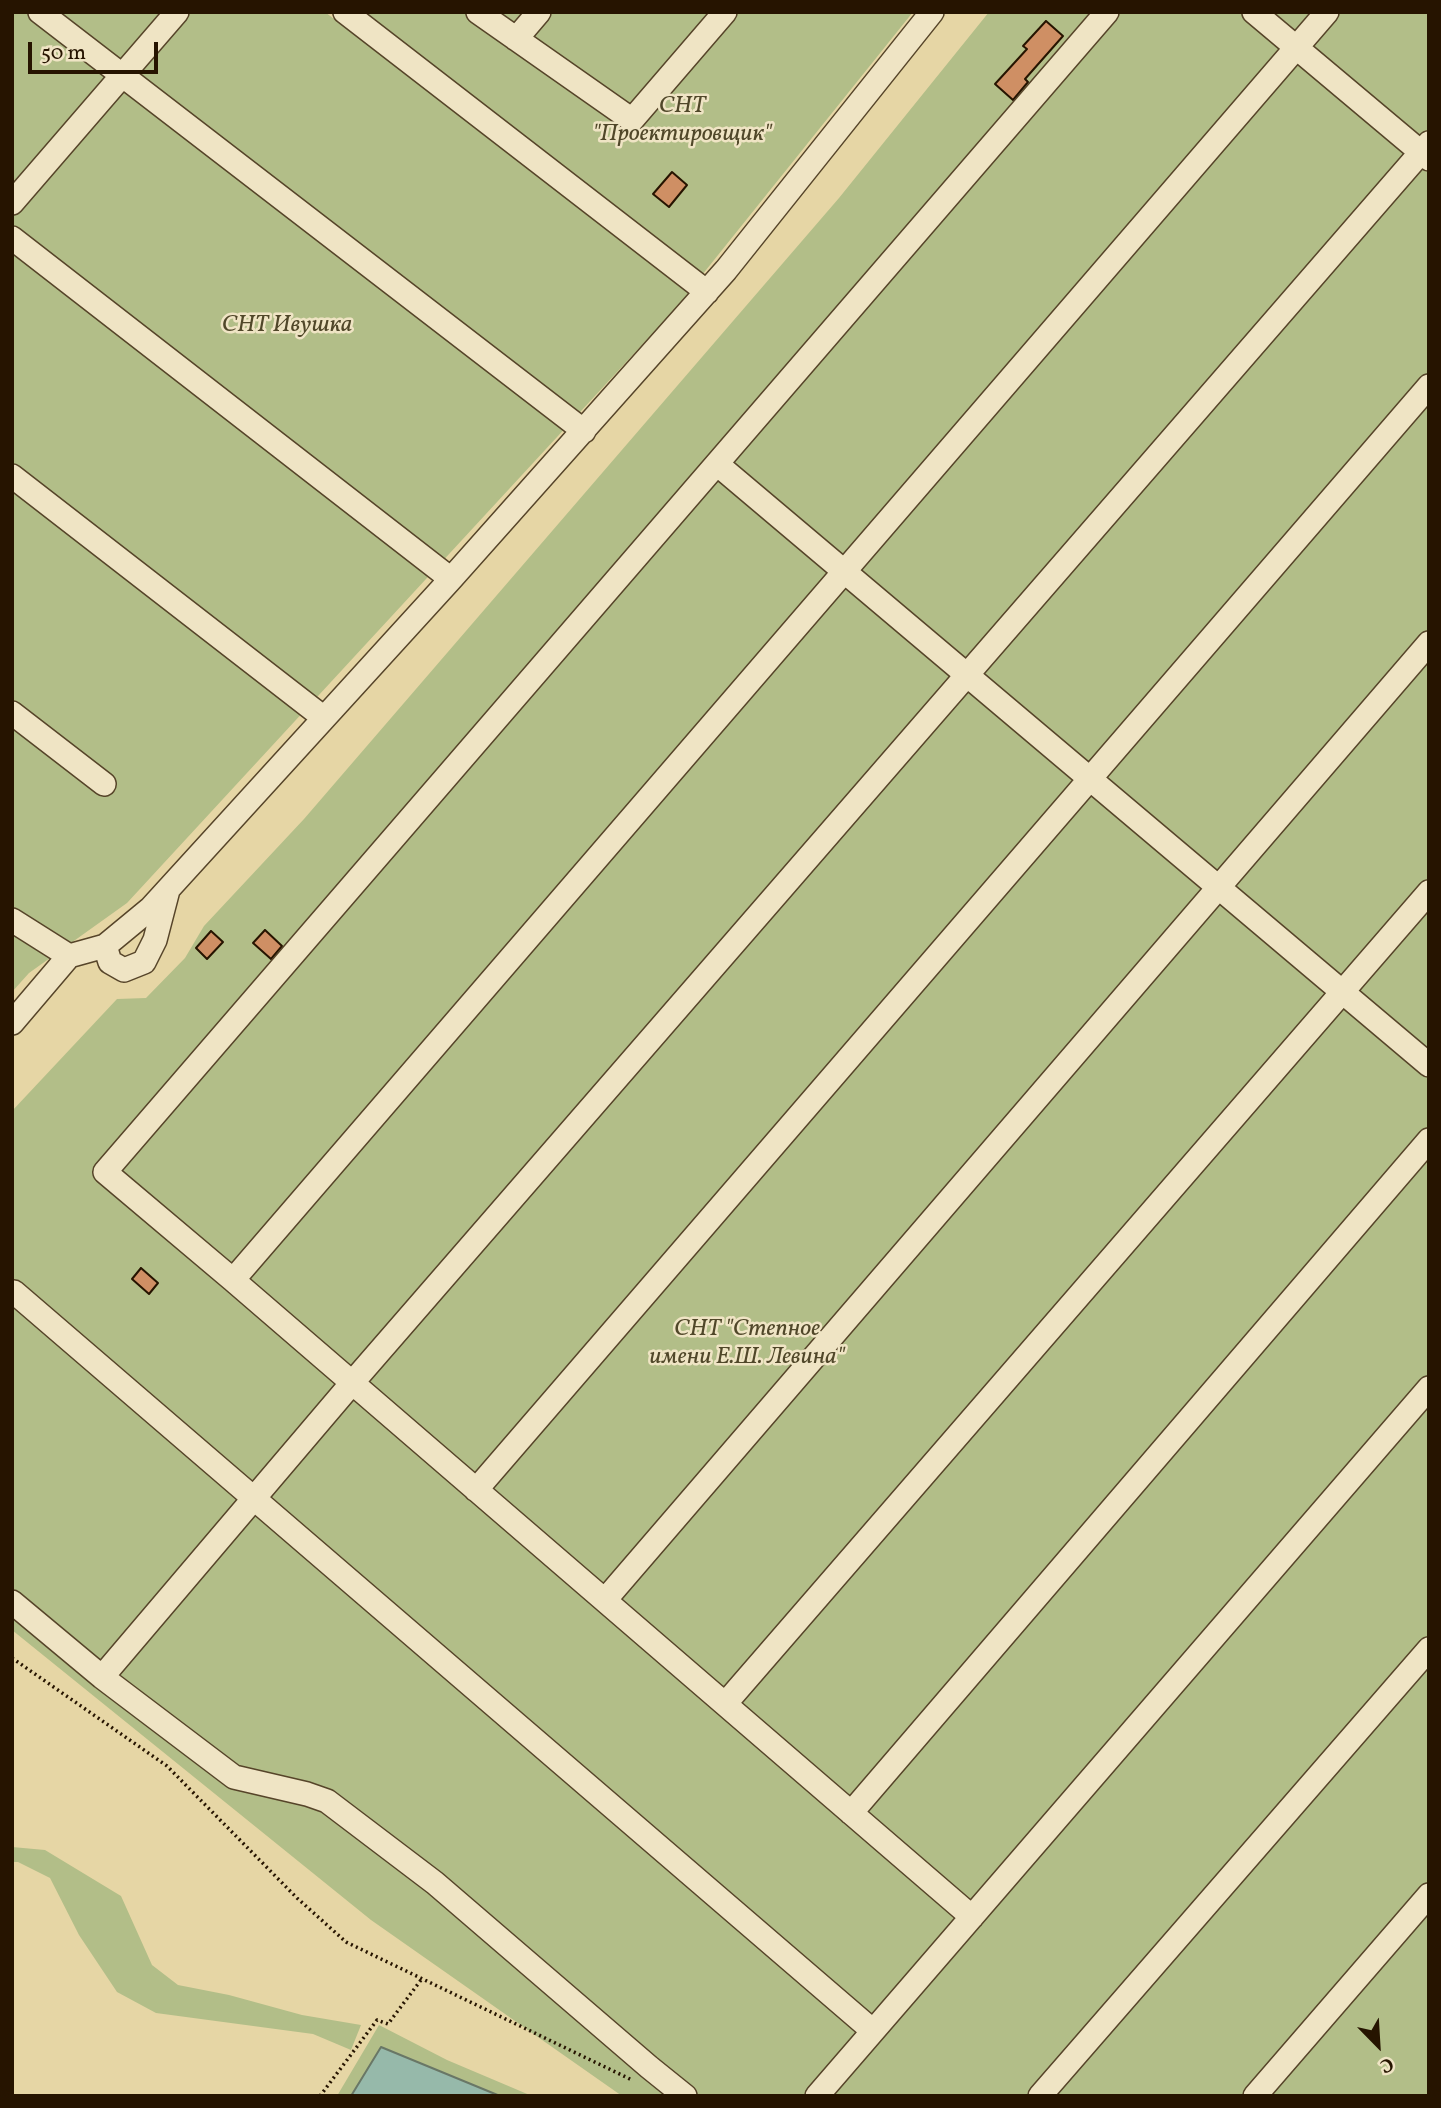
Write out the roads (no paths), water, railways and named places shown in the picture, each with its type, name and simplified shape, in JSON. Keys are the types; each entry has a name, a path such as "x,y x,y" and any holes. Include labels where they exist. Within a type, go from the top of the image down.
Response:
{"street":[{"path":"40,12 584,431"},
{"path":"12,203 177,12"},
{"path":"345,12 707,292"},
{"path":"478,12 632,120 725,12"},
{"path":"516,39 539,12"},
{"path":"12,1023 69,956 105,946 151,908 168,890 707,292 932,12"},
{"path":"972,1917 105,1172 1107,12"},
{"path":"102,1677 352,1383 1426,151 1254,12"},
{"path":"233,1280 1327,12"},
{"path":"12,238 451,579"},
{"path":"476,1490 1429,386"},
{"path":"717,464 1429,1065"},
{"path":"12,476 324,718"},
{"path":"605,1600 1429,643"},
{"path":"12,713 104,784"},
{"path":"105,946 110,962 124,970 144,962 155,940 168,890"},
{"path":"725,1704 1429,891"},
{"path":"12,920 69,956"},
{"path":"851,1813 1429,1140"},
{"path":"15,1292 873,2031"},
{"path":"817,2096 1429,1388"},
{"path":"12,1602 102,1677 234,1777 327,1801 435,1883 685,2096"},
{"path":"1040,2096 1429,1649"},
{"path":"1255,2096 1429,1895"}],"park label":[{"name":"СНТ \"Проектировщик\"","path":"682,122"},
{"name":"СНТ Ивушка","path":"287,327"},
{"name":"СНТ \"Степное имени Е.Ш. Левина\"","path":"747,1345"}]}
